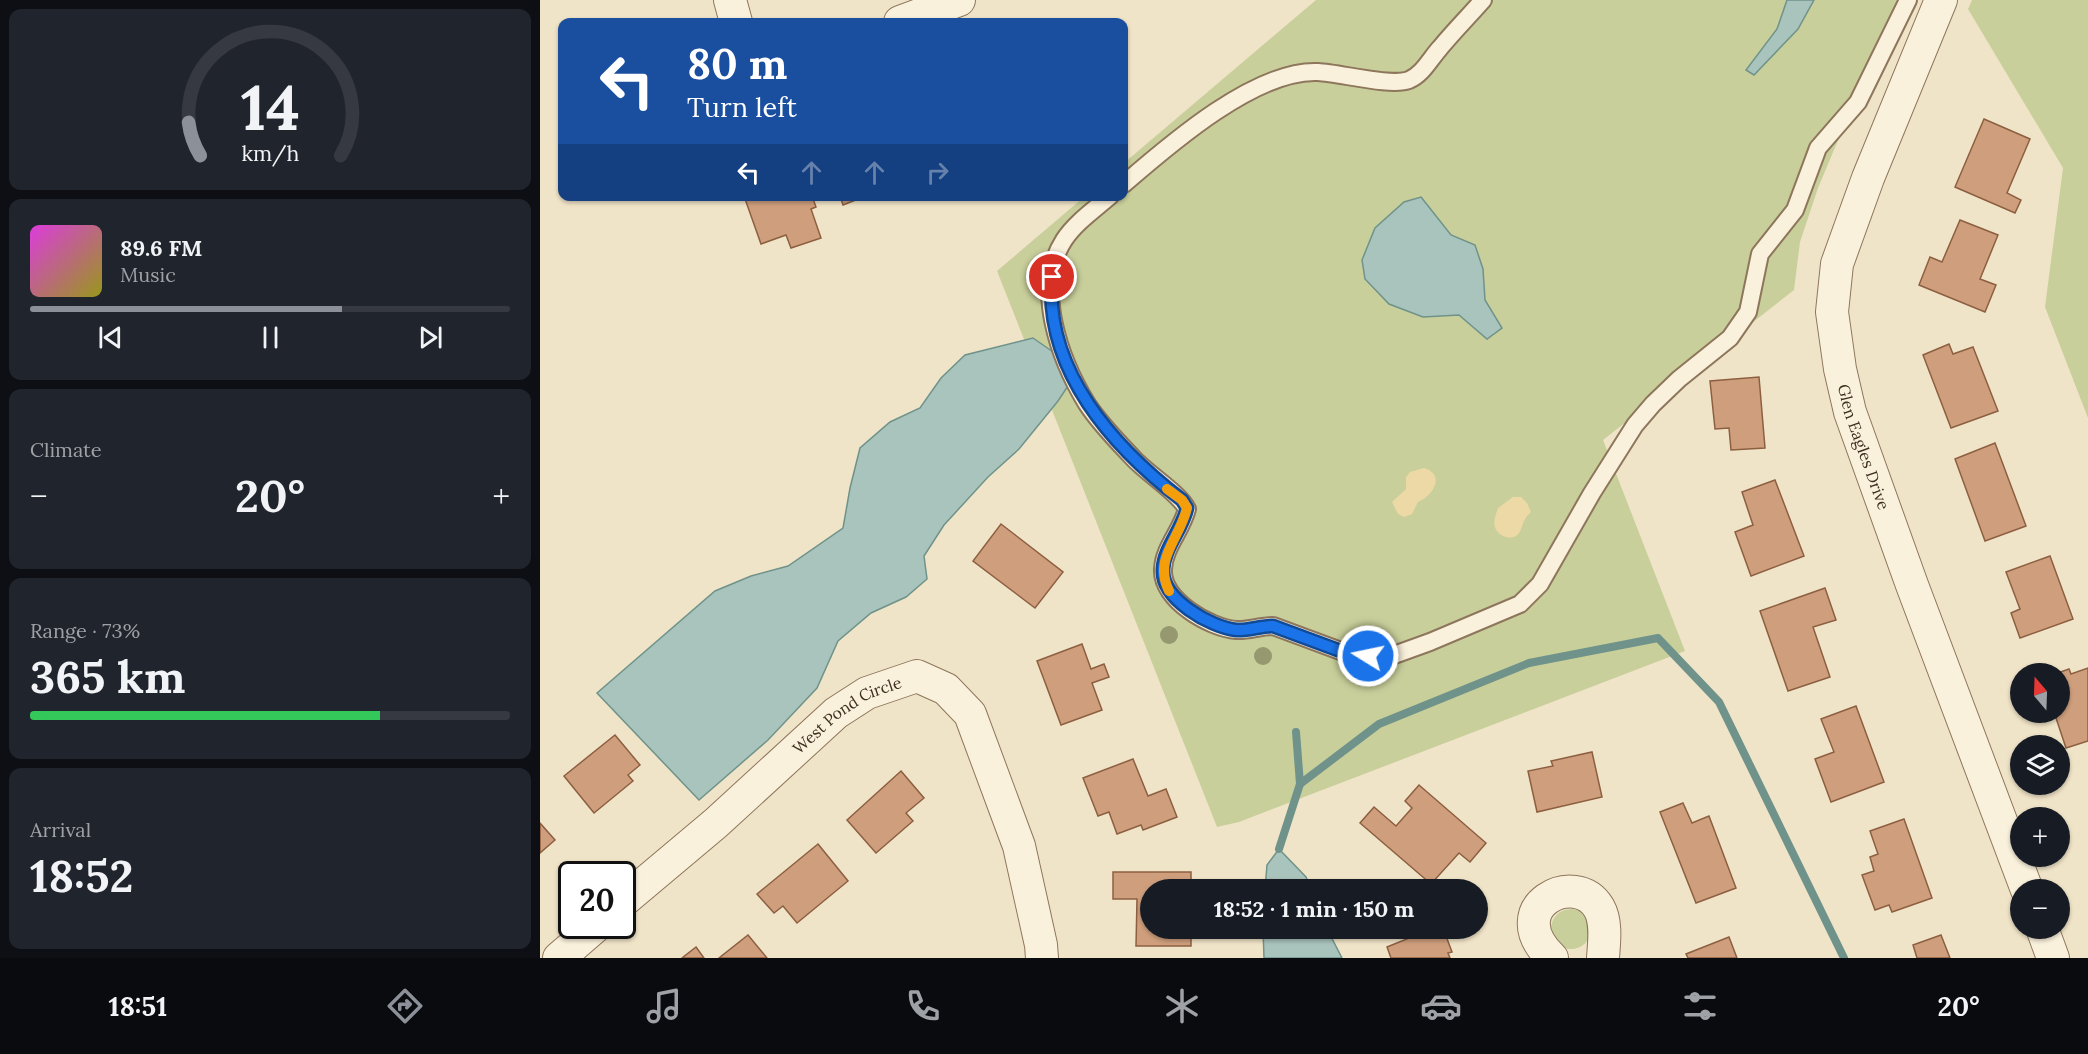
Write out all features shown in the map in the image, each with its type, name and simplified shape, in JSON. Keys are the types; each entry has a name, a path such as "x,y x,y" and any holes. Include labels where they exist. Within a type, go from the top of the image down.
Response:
{"street":[{"path":"730,0 735,18"},
{"path":"911,18 959,0"},
{"name":"Glen Eagles Drive","path":"1941,0 1868,178 1838,264 1832,312 1840,369 1850,412 1916,596 2023,879"},
{"name":"West Pond Circle","path":"636,890 716,823 836,714 867,693 917,676 946,689 970,714 1019,846 1042,958"},
{"path":"1552,958 1542,948 1534,930 1534,913 1545,900 1572,891 1587,896 1600,908 1605,932 1603,958"},
{"path":"559,958 581,939"},
{"path":"2046,939 2053,958"}],"lane":[{"path":"1128,181 1155,157 1208,118 1249,92 1275,79 1318,72 1388,82 1407,81 1418,75 1483,0"},
{"path":"1104,201 1071,231 1057,252 1052,273 1052,314 1057,340 1069,371 1087,404 1100,422 1134,459 1182,500 1187,508 1183,523 1167,550 1163,569 1170,593 1182,606 1219,625 1235,630 1273,626 1346,653 1368,656 1394,655 1520,604 1540,584 1592,493 1635,425 1679,379 1730,338 1748,312 1760,254 1795,210 1818,148 1858,102 1908,0"}],"green space":[{"path":"1316,0 1897,0 1818,188 1800,242 1794,290 1603,440 1685,651 1239,822 1217,827 997,271 1079,201 1128,201 1128,160"},
{"path":"1972,0 2088,0 2088,418 2045,307 2063,168 1968,9"},
{"path":"1571,909 1585,915 1591,929 1585,943 1571,949 1557,943 1551,929 1557,915"}],"sand":[{"path":"1424,468 1434,475 1435,485 1428,495 1418,502 1412,514 1404,517 1398,514 1392,502 1406,489 1406,477 1410,472"},
{"path":"1513,497 1521,497 1531,512 1524,520 1519,533 1509,537 1499,533 1494,525 1498,508"}],"water":[{"path":"1787,0 1814,0 1798,29 1754,75 1746,70 1777,29"},
{"path":"1421,197 1451,235 1475,245 1483,269 1485,300 1502,328 1487,339 1459,315 1423,317 1389,304 1365,279 1362,260 1375,228 1404,202"},
{"path":"1033,338 1056,354 1072,380 1058,401 1019,449 988,477 944,525 924,556 927,579 906,597 871,613 838,641 817,688 768,740 699,800 597,693 715,591 751,576 788,566 843,528 860,448 890,422 920,408 941,378 965,355"},
{"path":"1279,849 1307,879 1266,879 1267,865"},
{"path":"1263,939 1332,939 1342,958 1264,958"}],"building":[{"path":"1984,119 2030,139 2007,193 2021,200 2015,213 1955,187"},
{"path":"746,201 814,201 816,207 811,209 821,238 791,248 786,235 761,244"},
{"path":"842,201 853,201 843,205"},
{"path":"1960,220 1998,235 1980,279 1996,285 1985,312 1919,285 1930,257 1942,262"},
{"path":"1949,344 1953,354 1973,347 1998,411 1951,428 1923,355"},
{"path":"1759,377 1765,448 1731,450 1729,428 1715,429 1710,381"},
{"path":"1995,443 2026,526 1985,541 1955,459"},
{"path":"1775,480 1804,556 1751,576 1735,532 1753,525 1742,492"},
{"path":"1001,524 1063,572 1035,608 973,561"},
{"path":"2050,556 2073,619 2020,638 2011,613 2020,609 2006,572"},
{"path":"1825,588 1836,620 1813,627 1830,677 1788,691 1760,611"},
{"path":"1082,644 1091,669 1104,664 1109,677 1092,683 1102,710 1061,725 1037,661"},
{"path":"2088,668 2088,741 2070,747 2070,735 2062,735 2058,723 2070,723 2070,672 2071,674"},
{"path":"1856,706 1884,782 1831,802 1815,759 1834,752 1821,719"},
{"path":"615,735 640,765 628,775 633,781 594,813 564,776"},
{"path":"1592,752 1602,797 1537,812 1528,771 1553,766 1551,761"},
{"path":"1133,759 1148,796 1166,789 1177,817 1143,830 1141,825 1117,834 1109,812 1098,816 1083,778"},
{"path":"901,771 924,798 906,813 913,821 876,853 847,820"},
{"path":"1419,785 1486,843 1470,862 1459,853 1436,879 1425,879 1360,823 1374,807 1396,826 1412,808 1405,801"},
{"path":"1683,803 1692,823 1709,816 1736,888 1696,903 1660,812"},
{"path":"1904,819 1932,898 1892,912 1889,905 1875,910 1862,875 1874,871 1870,857 1878,854 1870,831"},
{"path":"540,823 555,840 540,853"},
{"path":"818,844 848,881 797,923 783,906 774,913 757,894"},
{"path":"1113,872 1191,872 1191,879 1140,879 1140,939 1191,939 1191,946 1136,946 1137,899 1113,899"},
{"path":"748,935 767,958 719,958"},
{"path":"1941,935 1950,958 1917,958 1913,945"},
{"path":"1729,937 1737,958 1688,958 1686,954"},
{"path":"1407,939 1447,939 1452,952 1448,953 1450,958 1391,958 1387,947"},
{"path":"696,947 704,958 682,958"}],"waterway":[{"path":"1279,849 1300,784 1379,724 1529,663 1658,638 1719,702 1844,958"},
{"path":"1296,732 1300,784"}],"slow traffic":[{"path":"1167,489 1182,500 1187,508 1183,523 1167,550 1163,569 1169,591"}],"route":[{"path":"1052,277 1052,314 1057,340 1069,371 1087,404 1100,422 1134,459 1182,500 1187,508 1183,523 1167,550 1163,569 1170,593 1182,606 1219,625 1235,630 1273,626 1346,653 1368,656"}]}
